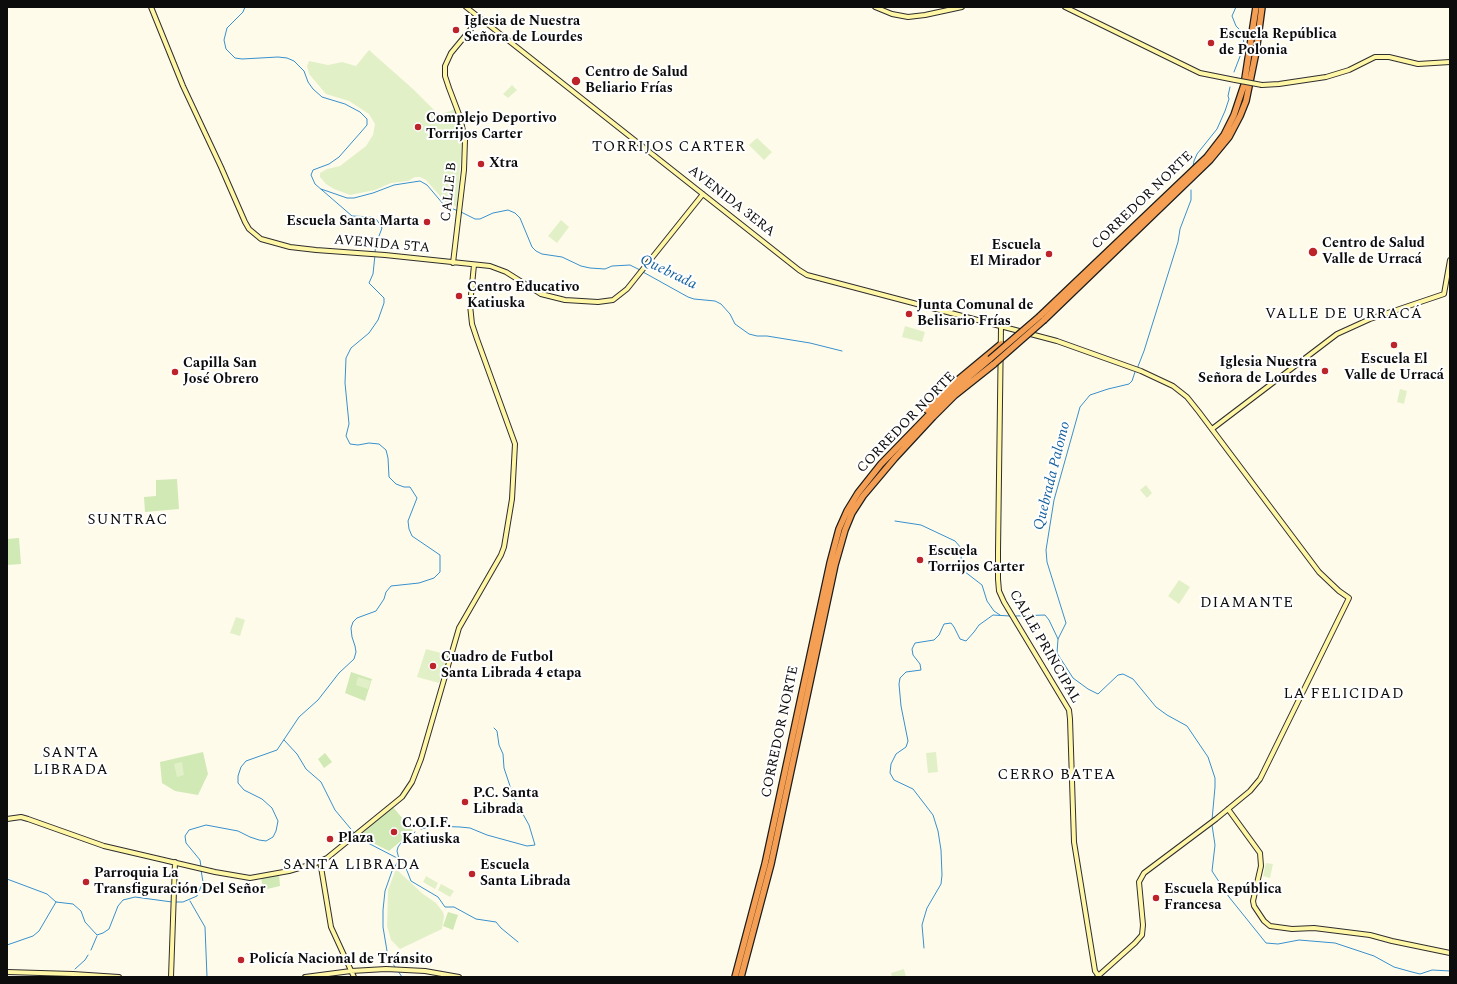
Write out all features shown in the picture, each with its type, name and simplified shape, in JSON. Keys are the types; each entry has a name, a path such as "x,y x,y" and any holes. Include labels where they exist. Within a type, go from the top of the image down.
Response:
{"highway":[{"name":"CORREDOR NORTE","path":"1042,318 1207,157 1224,135 1234,115 1244,85 1256,7"},
{"name":"CORREDOR NORTE","path":"741,977 747,943 805,689 806,675 830,563 847,511 858,493 890,451 951,392 992,362 1042,318 1210,160 1229,137 1246,101 1252,77 1263,7"},
{"path":"929,414 954,383 1001,344"},
{"name":"CORREDOR NORTE","path":"805,689 812,675 835,565 844,530 852,513 863,496 929,414"},
{"name":"CORREDOR NORTE","path":"735,977 747,943"}],"street":[{"name":"AVENIDA 5TA","path":"151,7 183,86 221,167 241,215 249,229 261,239 290,247 357,252 500,269 540,294 566,300 598,302 613,300 627,289 703,194"},
{"name":"AVENIDA 3ERA","path":"466,7 807,275 1057,341 1141,371 1168,383 1181,392 1199,412 1319,572 1339,591 1350,598 1260,780 1250,791 1228,809"},
{"path":"875,7 892,14 908,17 962,7"},
{"path":"1065,7 1200,73 1262,85 1326,77 1350,70 1375,57 1389,57 1418,64 1450,62"},
{"name":"CALLE B","path":"453,263 465,159 465,133 445,76 445,66 451,53 480,18"},
{"path":"1212,429 1337,334 1366,320 1444,294 1450,260"},
{"path":"7,819 21,817 104,846 206,870 250,878 289,871 327,858 402,797 412,782 421,759 459,628 501,555 504,546 513,488 515,444 472,324 470,305 474,265"},
{"name":"CALLE PRINCIPAL","path":"1001,327 998,579 1000,591 1012,615 1069,710 1074,842 1095,971 1098,976"},
{"path":"1098,976 1135,943 1142,934 1143,925 1139,882 1144,873 1228,809 1260,853 1261,866 1253,901 1254,906 1264,921 1270,926 1292,929 1325,929 1370,935 1392,941 1450,952"},
{"path":"320,861 331,927 354,977"},
{"path":"171,977 175,862"},
{"path":"305,977 351,971 399,969 425,971 459,977"},
{"path":"7,972 18,975 73,974 119,977"}],"green space":[{"name":"Complejo Deportivo Torrijos Carter","path":"369,50 414,90 439,115 455,109 463,129 457,207 446,203 426,180 420,177 415,177 408,181 391,183 375,190 350,195 334,189 326,184 320,177 320,173 327,169 340,166 366,146 373,135 375,124 369,114 349,101 326,94 309,74 307,66 309,61 328,65 342,62 356,66"},
{"path":"512,85 517,90 508,98 503,94"},
{"path":"757,138 772,152 764,160 749,145"},
{"path":"561,220 569,227 557,243 548,236"},
{"path":"905,326 925,332 922,342 902,337"},
{"path":"1400,389 1407,391 1404,404 1397,402"},
{"path":"177,479 179,509 145,512 144,497 156,496 156,480"},
{"path":"1146,485 1152,493 1147,498 1140,490"},
{"path":"19,538 21,564 7,565 7,539"},
{"path":"1179,580 1190,587 1179,604 1168,596"},
{"path":"236,617 245,620 240,636 230,633"},
{"name":"Cuadro de Futbol Santa Librada 4 etapa","path":"426,649 449,655 439,683 417,677"},
{"path":"351,672 372,679 365,701 345,693"},
{"path":"358,677 371,681 368,689 356,685"},
{"path":"203,752 208,774 198,795 175,791 162,783 160,762"},
{"path":"936,752 938,772 928,773 926,753"},
{"path":"325,753 332,762 324,768 318,759"},
{"path":"182,762 184,775 177,777 174,764"},
{"path":"393,807 413,831 389,851 360,835"},
{"path":"1266,863 1273,864 1270,878 1263,876"},
{"path":"396,869 423,894 436,903 443,912 444,916 442,929 400,949 391,940 387,926 388,890"},
{"path":"279,874 280,886 263,890 261,877"},
{"path":"426,876 438,883 435,889 423,882"},
{"path":"441,884 454,891 450,897 438,890"},
{"path":"448,912 458,915 453,930 443,926"},
{"path":"904,969 906,977 892,977 891,973"}],"waterway":[{"path":"245,7 243,12 227,28 224,40 226,49 235,58 278,57 287,58 294,61 304,71 308,82 313,89 322,97 345,104 360,112 367,119 367,125 339,157 329,164 313,170 311,175 315,184 352,216 373,217 377,220 382,228 376,244 375,252"},
{"name":"Quebrada Palomo","path":"1234,72 1244,46 1243,33 1236,26 1232,16 1236,7"},
{"name":"Quebrada Palomo","path":"1193,166 1197,154 1217,129 1229,99 1228,96 1230,87"},
{"name":"Quebrada","path":"321,189 347,198 354,198 394,185 420,181 427,185 444,205 458,211"},
{"name":"Quebrada Palomo","path":"1137,369 1178,242 1180,229 1191,200 1191,190"},
{"name":"Quebrada","path":"461,212 475,219 480,219 493,213 508,210 515,213 520,218 532,247 542,254 562,257 581,266 590,268 605,269 612,266 630,265 640,270"},
{"path":"201,867 200,860 186,843 185,836 189,830 206,825 238,831 259,840 266,841 273,837 278,821 272,808 262,799 244,790 238,783 238,776 241,767 246,761 277,750 299,717 318,700 339,673 354,659 356,652 351,628 353,622 357,618 376,611 384,599 386,592 391,586 419,583 434,578 440,572 440,555 412,536 408,521 417,498 410,487 404,487 396,484 389,477 386,450 379,444 350,444 346,436 349,424 345,383 346,358 351,348 369,333 378,320 384,303 384,298 369,283 373,274 375,255"},
{"name":"Quebrada","path":"643,272 688,297 715,301 721,304 730,314 735,324 749,334 810,343 842,351"},
{"name":"Quebrada Palomo","path":"1135,372 1132,381 1129,384 1090,395 1080,407 1054,500 1046,550 1047,562 1066,623 1058,639 1057,653 1073,678 1088,689 1098,694 1118,675 1123,674 1133,679 1156,707 1187,726 1208,757 1215,778 1212,820"},
{"name":"Quebrada","path":"895,521 921,525 955,541 962,549 960,568 982,585 987,601 994,611 1000,615"},
{"name":"Quebrada","path":"924,948 922,925 927,908 941,884 941,850 938,831 933,815 913,789 894,780 890,773 891,764 896,754 906,747 908,741 901,706 899,684 900,678 906,672 921,670 920,664 913,655 912,649 915,643 934,640 939,635 944,624 951,623 960,639 966,641 979,625 993,615 1010,616"},
{"name":"Quebrada","path":"1016,616 1045,615 1058,639"},
{"path":"421,829 433,826 470,828 487,835 527,846 535,845 529,825 514,798 504,768 503,754 499,745 497,731 494,728"},
{"path":"284,740 297,754 306,769 321,782 335,810 355,834"},
{"name":"Quebrada Palomo","path":"1212,825 1215,845 1212,871 1229,897 1266,943 1278,944 1299,940 1335,943 1374,956 1394,967 1420,974 1432,970 1450,971"},
{"path":"399,859 397,851 398,847 403,840 415,832"},
{"path":"357,836 404,863 411,881 438,897 445,907 454,907 476,919 496,922 518,942"},
{"path":"395,967 388,957 383,927 383,910 385,891 392,871 399,860"},
{"path":"175,902 183,902 197,896 203,882 201,870"},
{"path":"7,879 47,894 56,902 73,904 81,911 85,922 97,935 109,929 118,906 123,900 135,897 172,902"},
{"path":"190,901 205,927 207,977"},
{"name":"Quebrada","path":"7,945 33,936 39,931 56,902"},
{"name":"Quebrada","path":"91,950 97,936"},
{"name":"Quebrada","path":"75,969 85,960 88,955"},
{"path":"398,971 402,977"}],"place":[{"name":"Iglesia de Nuestra Señora de Lourdes","path":"456,30"},
{"name":"Escuela República de Polonia","path":"1211,43"},
{"name":"Centro de Salud Beliario Frías","path":"576,81"},
{"name":"Complejo Deportivo Torrijos Carter","path":"418,127"},
{"name":"Xtra","path":"481,164"},
{"name":"Escuela Santa Marta","path":"427,222"},
{"name":"Centro de Salud Valle de Urracá","path":"1313,252"},
{"name":"Escuela El Mirador","path":"1049,254"},
{"name":"Centro Educativo Katiuska","path":"459,296"},
{"name":"Junta Comunal de Belisario Frías","path":"909,314"},
{"name":"Escuela El Valle de Urracá","path":"1394,345"},
{"name":"Iglesia Nuestra Señora de Lourdes","path":"1325,371"},
{"name":"Capilla San José Obrero","path":"175,372"},
{"name":"Escuela Torrijos Carter","path":"920,560"},
{"name":"Cuadro de Futbol Santa Librada 4 etapa","path":"433,666"},
{"name":"P.C. Santa Librada","path":"465,802"},
{"name":"C.O.I.F. Katiuska","path":"394,832"},
{"name":"Plaza","path":"330,839"},
{"name":"Escuela Santa Librada","path":"472,874"},
{"name":"Parroquia La Transfiguración Del Señor","path":"86,882"},
{"name":"Escuela República Francesa","path":"1156,898"},
{"name":"Policía Nacional de Tránsito","path":"241,960"}],"district":[{"name":"TORRIJOS CARTER","path":"669,148"},
{"name":"VALLE DE URRACÁ","path":"1344,315"},
{"name":"SUNTRAC","path":"128,521"},
{"name":"DIAMANTE","path":"1247,604"},
{"name":"LA FELICIDAD","path":"1344,695"},
{"name":"SANTA LIBRADA","path":"71,762"},
{"name":"CERRO BATEA","path":"1057,776"},
{"name":"SANTA LIBRADA","path":"352,866"}]}
